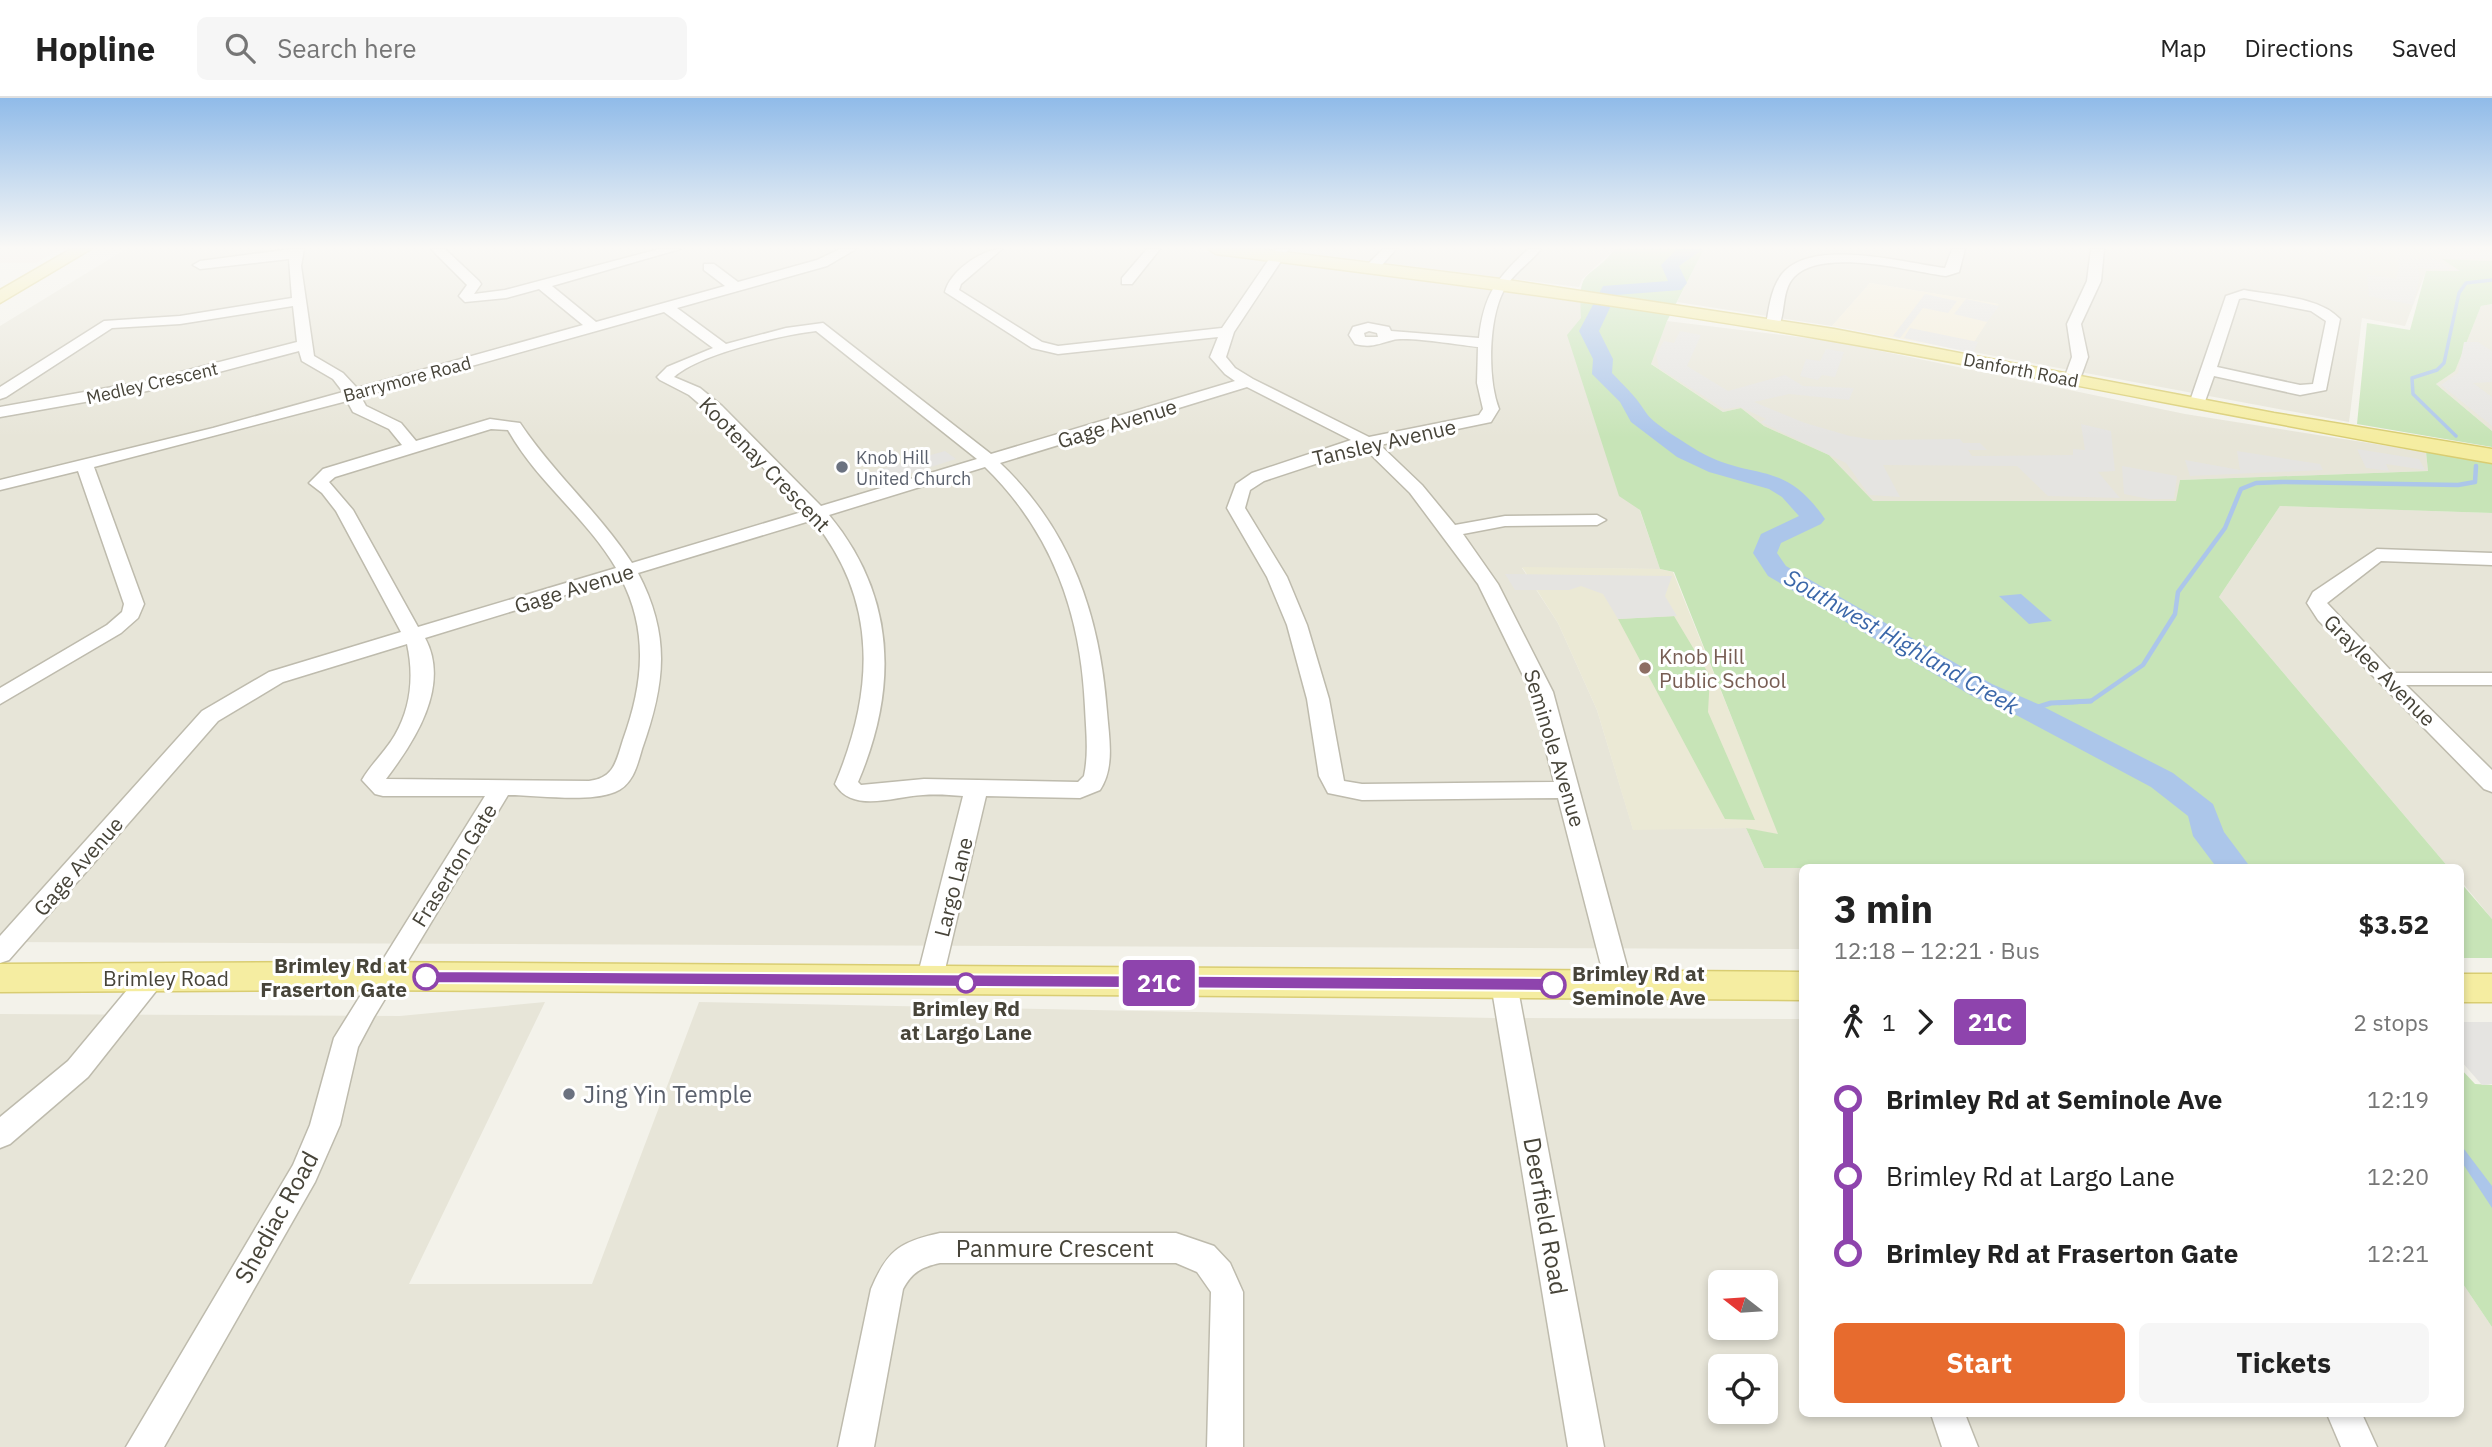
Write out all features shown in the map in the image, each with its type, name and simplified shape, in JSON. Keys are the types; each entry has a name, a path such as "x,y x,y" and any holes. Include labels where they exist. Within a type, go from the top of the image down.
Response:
{"main road":[{"name":"Danforth Road","path":"1683,312 1773,325 2492,456"},
{"name":"Brimley Road","path":"0,978 384,977 1799,986"},
{"path":"2464,988 2492,988"}],"street":[{"path":"0,394 109,324 180,320 230,312"},
{"path":"300,312 307,358 338,376 359,409 395,426 413,448"},
{"path":"575,312 594,327"},
{"name":"Barrymore Road","path":"0,485 218,432 649,312"},
{"path":"674,312 724,349 801,328 825,328 840,345 949,427 1018,491 1069,570 1084,615 1096,689 1098,769 1092,785 1080,790 976,790"},
{"path":"986,312 1048,349 1078,349 1227,332"},
{"name":"Seminole Avenue","path":"1240,312 1227,332 1218,357 1230,371 1369,443 1409,481 1451,531 1488,584 1542,692 1570,790 1619,985"},
{"name":"Tansley Avenue","path":"1490,312 1486,395 1491,409 1485,419 1369,443 1258,477 1242,488 1236,501 1240,519 1276,575 1297,625 1314,677 1330,776 1336,787 1348,792 1570,790"},
{"path":"1773,325 1776,312"},
{"path":"2072,379 2080,357 2074,324 2080,312"},
{"path":"2197,404 2229,312"},
{"path":"2210,370 2300,390 2320,387 2333,319 2321,312"},
{"path":"1387,335 1487,343"},
{"name":"Medley Crescent","path":"0,412 147,386 303,345"},
{"name":"Kootenay Crescent","path":"724,349 671,368 665,377 696,393 719,412 817,513 848,554 867,600 873,637 874,695 864,743 846,784 853,791 864,794 924,787 976,790"},
{"name":"Gage Avenue","path":"0,953 210,716 251,689 276,677 1248,382"},
{"path":"489,424 514,426 528,449 588,515 628,571 641,595 652,642 651,679 622,776 609,786 589,789 393,789 383,788 373,780 405,738 418,705 422,677 414,634 344,510 328,489 317,483 330,473 489,424"},
{"path":"0,697 114,629 131,614 134,604 85,466"},
{"path":"1451,531 1505,521 1597,520"},
{"name":"Graylee Avenue","path":"2492,559 2377,555 2320,596 2318,607 2492,784"},
{"path":"2389,679 2492,679"},
{"name":"Fraserton Gate","path":"384,977 501,788"},
{"name":"Largo Lane","path":"929,982 976,790"},
{"name":"Shediac Road","path":"144,1447 304,1172 325,1125 344,1046 384,977"},
{"path":"0,1135 78,1069 151,979"},
{"name":"Deerfield Road","path":"1504,984 1586,1447"},
{"name":"Panmure Crescent","path":"856,1447 887,1289 895,1269 910,1255 940,1248 1176,1248 1196,1251 1211,1260 1218,1269 1227,1292 1225,1447"},
{"path":"1949,1417 1960,1447"},
{"path":"2345,1417 2359,1447"}],"shaded area":[{"path":"23,312 1594,312 1626,470 1660,569 1522,568 1558,623 1597,710 1633,829 1746,828 1764,868 1799,868 1799,949 0,942 0,326"},
{"path":"1741,312 1844,312 1832,326"},
{"path":"1844,312 1994,312 1968,351 1832,326"},
{"path":"1911,312 1920,312 1900,338 1893,336"},
{"path":"1956,312 1995,312 1987,322 1954,314"},
{"path":"1993,312 2410,312 2405,326 2362,318 2349,422 1968,351"},
{"path":"2479,312 2492,312 2492,431 2436,384 2455,370"},
{"path":"1667,321 1832,341 2185,414 2426,452 2428,471 2180,480 2177,501 1872,501 1829,455 1764,426 1741,408 1723,412 1650,363"},
{"path":"1910,328 1978,342 1973,353 1904,338"},
{"path":"1680,331 1701,335 1687,366 1728,391 1785,375 1803,386 1854,388 1849,400 1789,394 1754,402 1805,423 1850,436 1874,440 1960,439 1963,443 1980,443 1987,450 1968,450 1972,456 2073,455 2073,449 2085,450 2081,424 2111,431 2115,471 2098,472 2120,498 2048,496 2017,466 1883,465 1900,497 1869,495 1846,463 1761,422 1766,419 1740,407 1724,409 1659,368 1656,354 1664,341 1674,343"},
{"path":"2464,342 2478,342 2492,351 2492,382 2473,383 2492,397 2492,426 2441,385 2458,373"},
{"path":"1826,349 1844,352 1835,377 1822,375 1818,380 1800,376 1806,359 1820,361"},
{"path":"2357,449 2419,459 2425,470 2386,464 2389,471 2366,468"},
{"path":"945,451 956,459 871,486 868,473"},
{"path":"2237,451 2320,464 2323,470 2190,476 2185,460 2240,470"},
{"path":"2122,466 2177,476 2174,499 2149,499 2124,494"},
{"path":"2280,506 2492,513 2492,919 2464,885 2464,864 2446,864 2219,597"},
{"name":"Knob Hill Public School","path":"1522,567 1660,569 1673,572 1779,835 1745,828 1633,830 1597,710 1558,623"},
{"path":"1505,574 1672,576 1665,596 1677,616 1618,619 1603,594 1581,586 1569,590 1515,590"},
{"path":"545,1002 409,1284 592,1284 699,1002 1494,1018 1799,1019 1799,1417 2464,1417 2464,1285 2492,1327 2492,1447 0,1447 0,1014 400,1016"},
{"path":"2464,1022 2492,1022 2492,1084 2482,1085 2464,1064"}],"green space":[{"path":"1581,312 1672,312 1651,364 1723,412 1741,408 1764,426 1829,455 1873,501 2176,501 2180,480 2428,471 2426,452 2492,464 2492,513 2280,506 2219,597 2446,864 1799,864 1799,868 1764,868 1746,828 1778,834 1674,572 1660,569 1640,510 1619,496 1567,335 1581,318"},
{"path":"2415,312 2479,312 2455,371 2436,384 2492,431 2492,447 2357,424 2367,323 2410,330"},
{"path":"1674,616 1710,676 1708,712 1755,820 1725,819 1618,619"},
{"path":"2464,887 2492,919 2492,958 2464,958"},
{"path":"2464,1072 2475,1084 2492,1085 2492,1327 2464,1285"}],"water":[{"path":"2021,594 2052,621 2029,624 1999,596"},
{"path":"2464,1149 2492,1186 2492,1208 2464,1166"}],"waterway":[{"name":"Southwest Highland Creek","path":"1598,312 1589,331 1603,359 1602,374 1628,398 1638,418 1693,457 1717,467 1777,484 1802,503 1813,519 1770,539 1765,553 1777,571 1982,690 2028,710 2162,780 2202,811 2209,836 2232,864"},
{"path":"2455,312 2444,363 2437,370 2412,378 2413,394 2456,436"},
{"path":"2091,701 2143,665 2175,614 2178,592 2225,528 2241,489 2256,483 2282,482 2458,485 2475,482 2476,466"},
{"path":"2028,710 2051,703 2091,701"},
{"path":"2059,703 2091,701"}],"bus line":[{"name":"21C","path":"426,977 1553,985"}],"place":[{"name":"Knob Hill United Church","path":"842,467"},
{"name":"Knob Hill Public School","path":"1645,668"},
{"name":"Brimley Rd at Fraserton Gate","path":"426,977"},
{"name":"Brimley Rd at Largo Lane","path":"966,983"},
{"name":"Brimley Rd at Seminole Ave","path":"1553,985"},
{"name":"Jing Yin Temple","path":"569,1094"}]}
